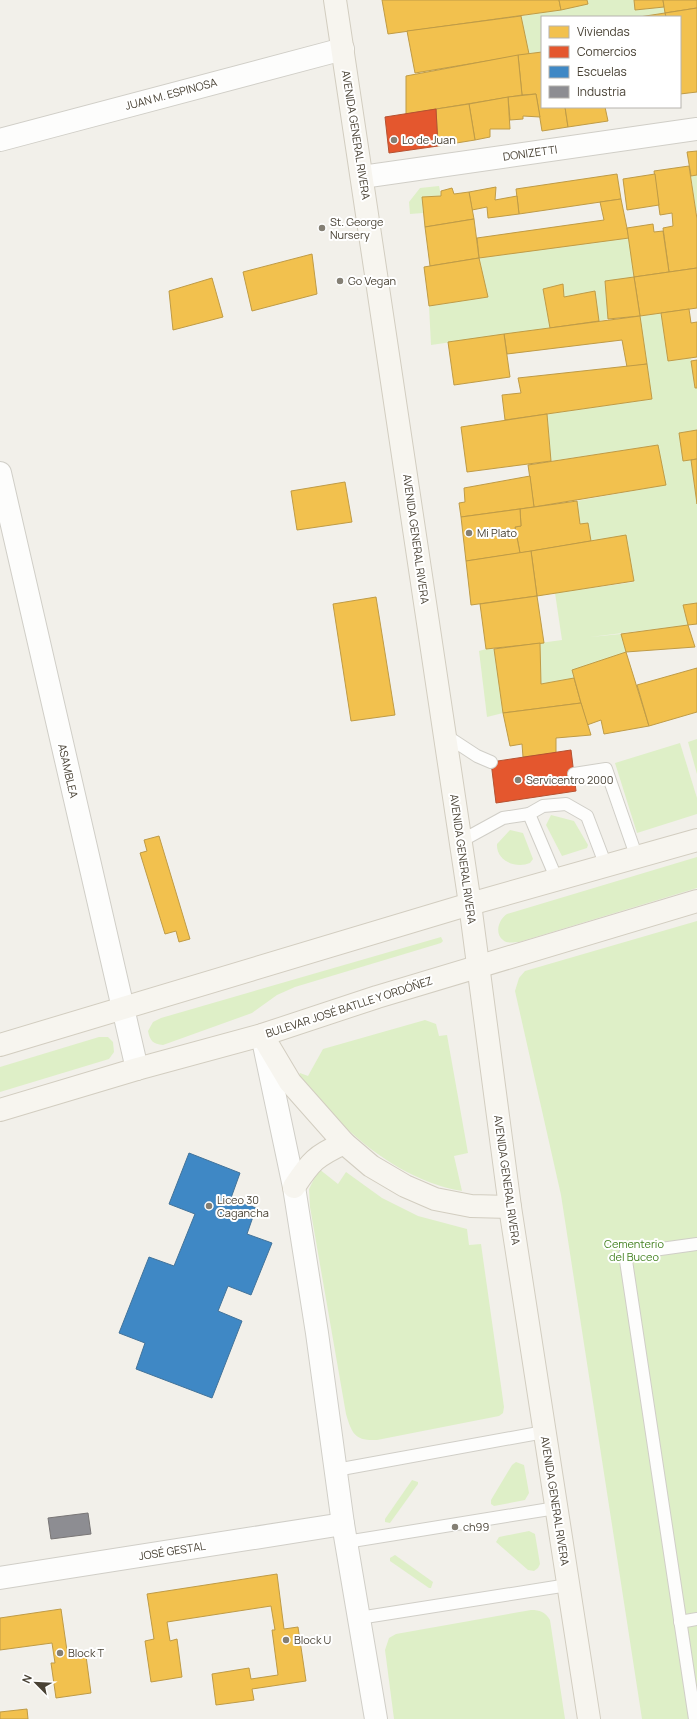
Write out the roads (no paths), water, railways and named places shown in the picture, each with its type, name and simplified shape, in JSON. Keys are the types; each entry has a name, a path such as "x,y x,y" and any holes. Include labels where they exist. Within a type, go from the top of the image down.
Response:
{"main road":[{"name":"AVENIDA GENERAL RIVERA","path":"334,0 343,49 461,841 510,1207 589,1719"},
{"path":"0,1046 470,904 697,840"},
{"name":"BULEVAR JOSÉ BATLLE Y ORDÓÑEZ","path":"0,1110 136,1069 262,1035 377,997 697,901"},
{"path":"262,1035 290,1082 344,1143 370,1166 405,1186 435,1199 471,1206 510,1207"},
{"path":"294,1187 308,1166 322,1153 344,1143"}],"street":[{"name":"JUAN M. ESPINOSA","path":"0,140 343,49"},
{"name":"DONIZETTI","path":"362,177 697,129"},
{"name":"ASAMBLEA","path":"0,474 136,1069"},
{"path":"262,1035 294,1187 317,1333 345,1533 376,1719"},
{"name":"JOSÉ GESTAL","path":"0,1578 345,1533"}],"lane":[{"path":"445,735 477,756 491,762"},
{"path":"574,774 606,769 636,858"},
{"path":"461,841 503,818 529,814 543,806 566,804 587,816 606,866"},
{"path":"529,814 557,880"},
{"path":"695,1719 625,1254 697,1244"},
{"path":"336,1470 544,1432"},
{"path":"345,1533 556,1508"},
{"path":"359,1618 568,1585"},
{"path":"680,1622 697,1619"}],"place":[{"name":"Lo de Juan","path":"394,140"},
{"name":"St. George Nursery","path":"322,228"},
{"name":"Go Vegan","path":"340,281"},
{"name":"Mi Plato","path":"469,533"},
{"name":"Servicentro 2000","path":"518,780"},
{"name":"Liceo 30 Cagancha","path":"209,1206"},
{"name":"ch99","path":"455,1527"},
{"name":"Block U","path":"286,1640"},
{"name":"Block T","path":"60,1653"}],"park label":[{"name":"Cementerio del Buceo","path":"634,1250"}]}
